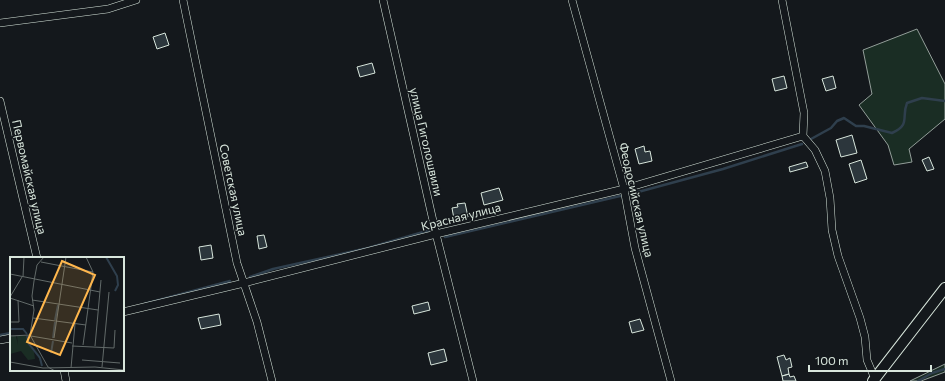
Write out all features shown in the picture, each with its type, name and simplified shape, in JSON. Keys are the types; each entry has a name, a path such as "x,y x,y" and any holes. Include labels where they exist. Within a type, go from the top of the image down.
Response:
{"street":[{"path":"0,23 108,9 136,0"},
{"name":"Советская улица","path":"182,0 237,263 257,322 272,381"},
{"name":"улица Гиголошвили","path":"383,0 436,234 473,381"},
{"name":"Феодосийская улица","path":"572,0 624,189 635,248 671,381"},
{"path":"782,0 804,113 803,136 815,150 825,171 830,198 832,230 838,256 860,318 865,337 867,360 874,380"},
{"name":"Первомайская улица","path":"0,101 37,257"},
{"name":"Красная улица","path":"124,312 244,284 436,234 624,189 803,136"},
{"path":"874,380 945,288"},
{"path":"0,340 10,338"},
{"path":"64,371 66,381"}],"green space":[{"path":"917,29 945,84 945,119 909,149 912,162 894,165 888,145 859,105 872,94 863,50"},
{"path":"945,364 945,372 921,381 910,381"}],"building":[{"path":"165,33 169,45 157,49 153,37"},
{"path":"372,63 375,73 360,77 357,67"},
{"path":"784,76 787,88 775,91 772,79"},
{"path":"833,76 836,88 826,91 822,79"},
{"path":"852,135 857,153 841,157 836,140"},
{"path":"644,146 645,152 650,151 652,161 639,164 635,149"},
{"path":"929,157 934,169 927,171 922,160"},
{"path":"861,160 867,179 855,183 849,164"},
{"path":"806,162 808,167 790,172 789,167"},
{"path":"499,188 503,200 484,205 481,193"},
{"path":"465,203 468,217 454,219 452,208 458,207 457,204"},
{"path":"264,235 267,247 259,249 257,236"},
{"path":"211,245 213,258 201,260 199,247"},
{"path":"428,302 430,310 414,314 412,306"},
{"path":"219,314 221,325 201,329 198,318"},
{"path":"640,319 644,330 632,333 629,322"},
{"path":"444,349 447,361 431,365 428,353"},
{"path":"784,355 786,360 790,358 792,367 788,368 789,374 782,376 777,357"},
{"path":"789,374 790,377 794,376 796,381 783,381 782,376"}],"waterway":[{"path":"811,139 831,128 837,121 844,118 856,126 864,126 892,133 904,124 905,108 907,103 922,98 945,101"},
{"path":"638,192 723,169 802,144"},
{"path":"445,237 620,196"},
{"path":"250,277 273,269 368,248 430,230"},
{"path":"144,304 230,281"},
{"path":"0,335 10,333"},
{"path":"918,381 932,373 945,369"}]}
